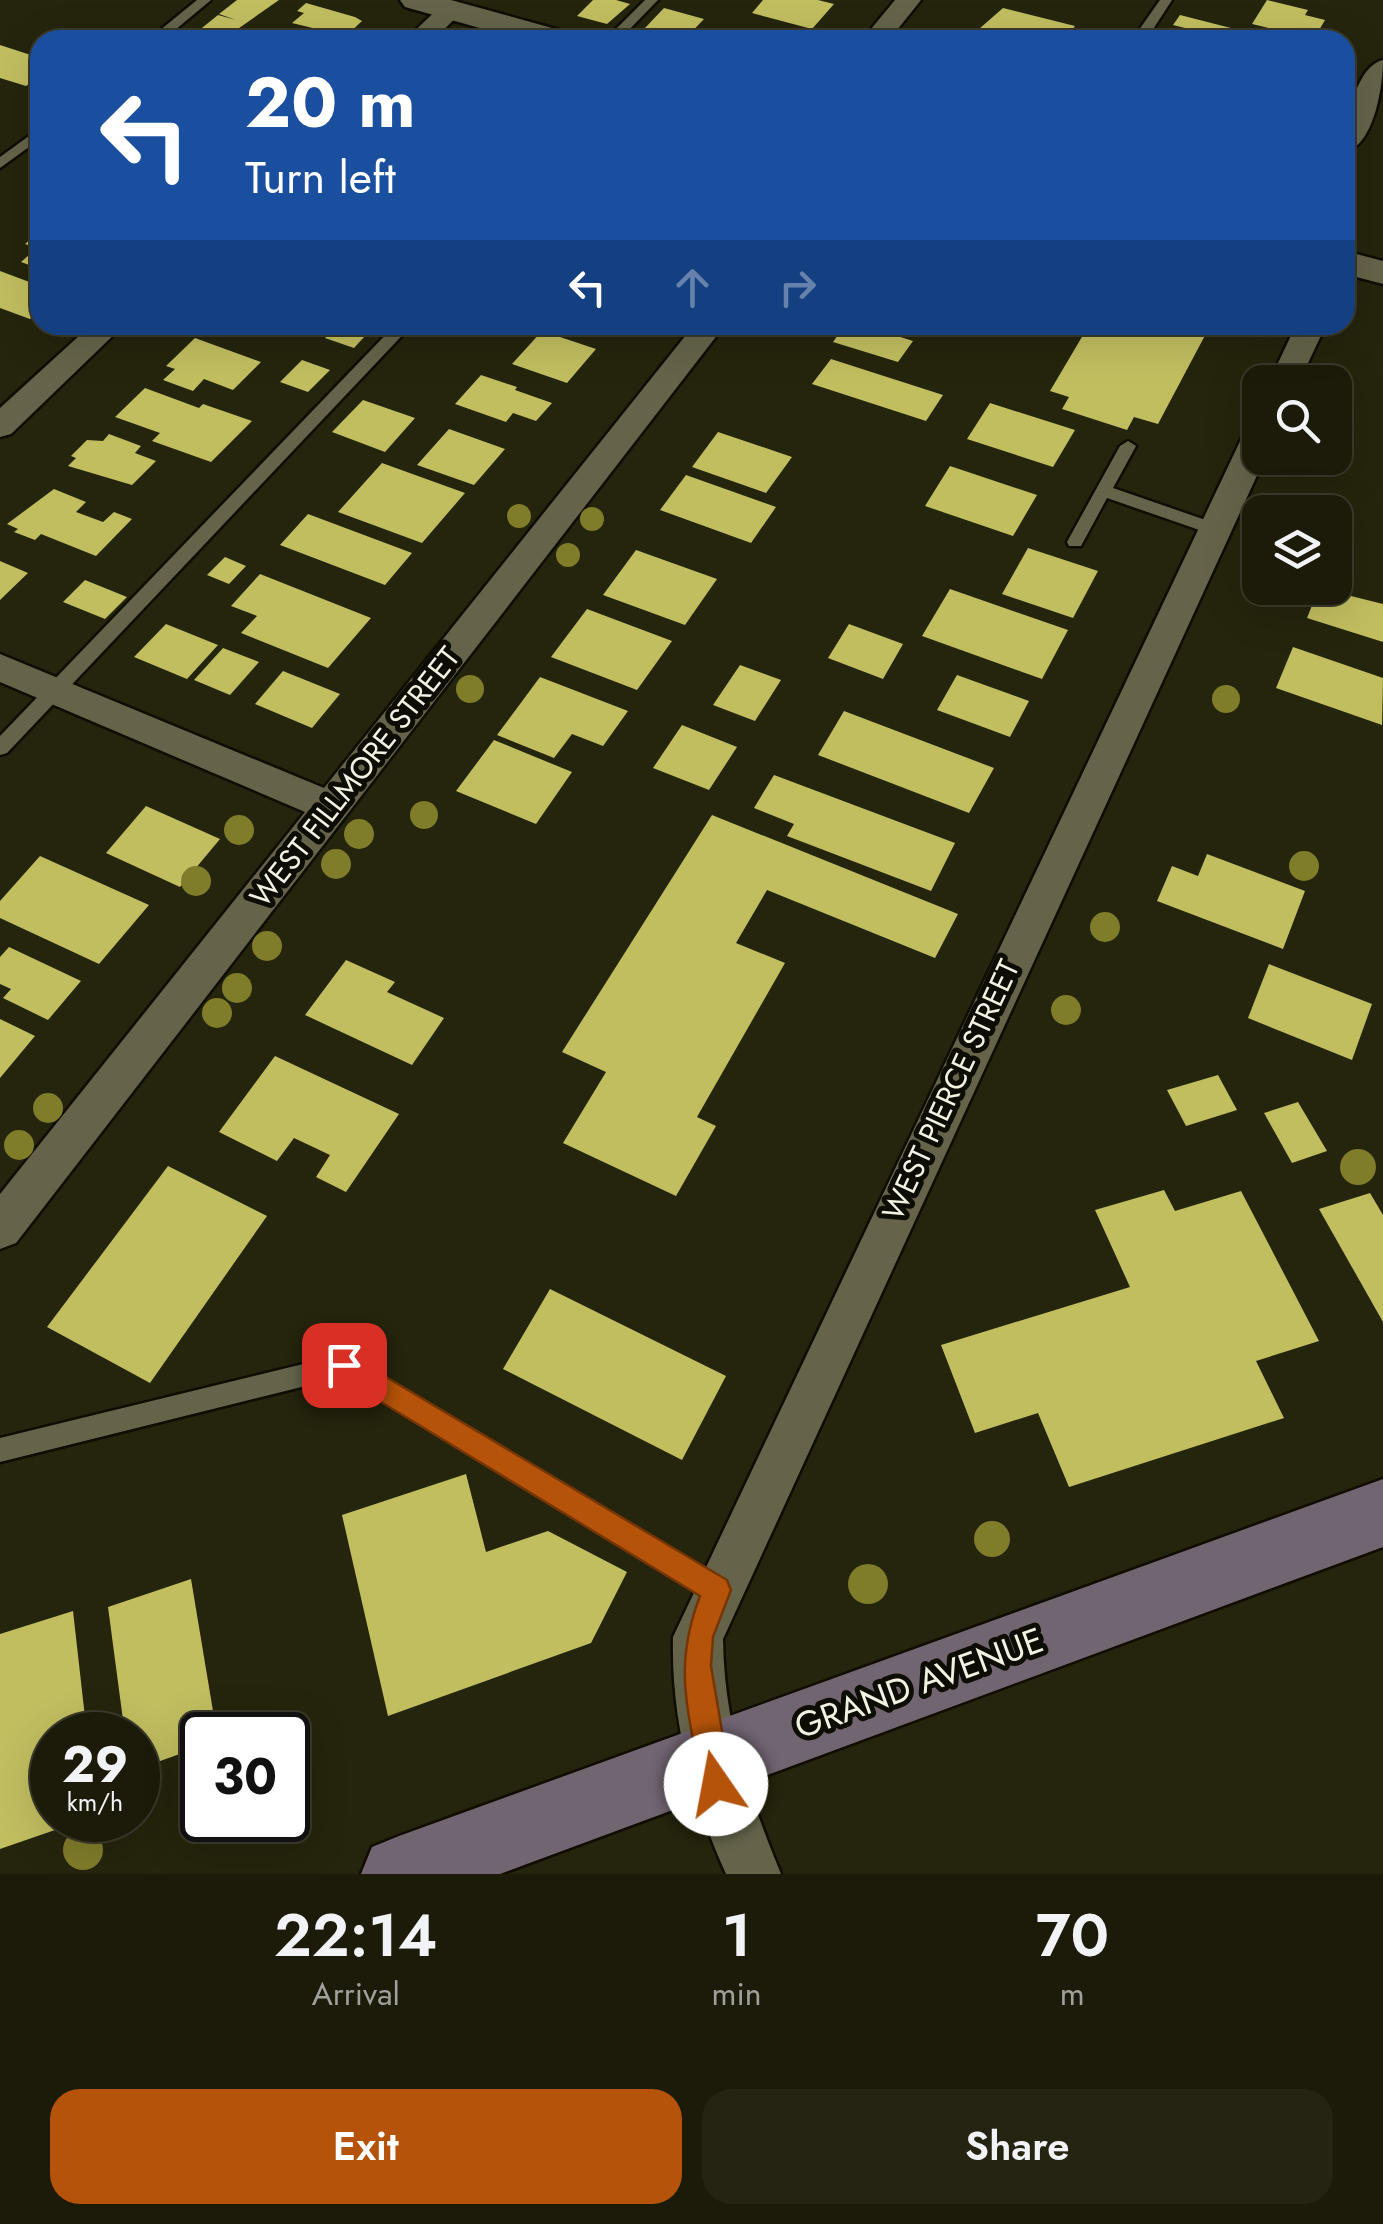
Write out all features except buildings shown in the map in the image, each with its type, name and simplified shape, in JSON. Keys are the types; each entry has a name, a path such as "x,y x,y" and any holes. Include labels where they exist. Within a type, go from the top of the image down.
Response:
{"main road":[{"name":"GRAND AVENUE","path":"399,1874 1383,1513"}],"street":[{"path":"416,0 522,30"},
{"path":"883,30 908,0"},
{"path":"429,30 451,10"},
{"path":"1355,124 1383,68"},
{"path":"1355,265 1383,273"},
{"path":"0,426 98,335"},
{"name":"WEST FILLMORE STREET","path":"0,1228 702,335"},
{"path":"1292,365 1306,335"},
{"name":"WEST PIERCE STREET","path":"754,1874 723,1808 709,1761 697,1666 698,1637 716,1590 1242,471"},
{"path":"0,667 331,807"}],"lane":[{"path":"168,30 206,0"},
{"path":"622,30 652,0"},
{"path":"1146,30 1166,0"},
{"path":"0,164 30,140"},
{"path":"0,748 394,335"},
{"path":"1075,542 1128,446"},
{"path":"1104,491 1214,529"},
{"path":"0,1450 344,1365 716,1590"}],"route":[{"path":"344,1365 716,1590 698,1637 697,1666 709,1761 716,1784"}]}
